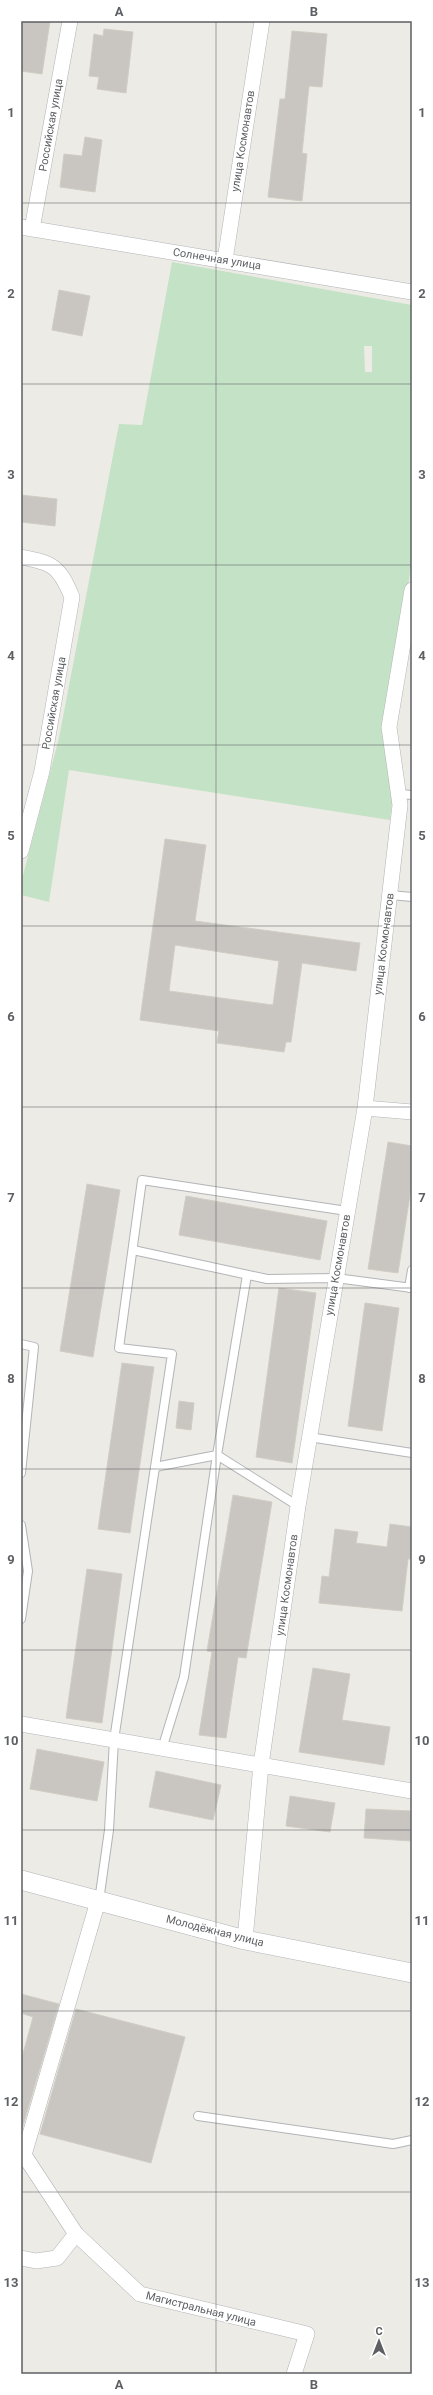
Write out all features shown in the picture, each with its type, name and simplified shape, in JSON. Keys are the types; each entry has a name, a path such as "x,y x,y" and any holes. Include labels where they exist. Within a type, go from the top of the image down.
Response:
{"street":[{"name":"Российская улица","path":"27,228 70,21"},
{"name":"улица Космонавтов","path":"225,260 262,21"},
{"name":"Солнечная улица","path":"27,228 412,292"},
{"name":"Российская улица","path":"21,557 47,562 64,578 72,597 42,770 21,851"},
{"name":"улица Космонавтов","path":"245,1940 262,1765 298,1506 365,1108 400,805 405,794 389,727 412,590"},
{"path":"365,1108 412,1112"},
{"path":"21,1724 412,1791"},
{"name":"Молодёжная улица","path":"21,1880 245,1940 412,1973"},
{"path":"21,2258 36,2261 56,2258 76,2234 24,2155 98,1901"},
{"name":"Магистральная улица","path":"76,2234 140,2294 307,2334 294,2374"}],"lane":[{"path":"390,895 412,897"},
{"path":"98,1901 109,1830 114,1740 172,1354 119,1348 142,1180 347,1211"},
{"path":"133,1250 267,1280 336,1278 411,1288 412,1270"},
{"path":"162,1749 184,1677 217,1455 247,1275"},
{"path":"21,1344 34,1347 21,1473"},
{"path":"310,1437 412,1453"},
{"path":"155,1467 217,1455 298,1506"},
{"path":"21,1525 28,1571 21,1619"},
{"path":"198,2116 393,2144 412,2140"}],"green space":[{"path":"172,262 412,305 412,560 386,728 393,794 390,820 69,770 49,902 21,895 21,883 59,738 119,424 142,425","holes":["364,346 372,346 372,372 365,372"]}],"building":[{"path":"21,21 50,21 42,74 21,71"},
{"path":"104,29 133,32 126,93 97,89 99,77 89,76 94,34 103,36"},
{"path":"292,31 327,34 322,87 309,86 302,153 307,154 302,201 268,197 280,99 285,99"},
{"path":"85,137 102,140 95,192 60,187 64,154 82,156"},
{"path":"59,290 90,296 82,336 52,330"},
{"path":"21,495 57,499 55,526 21,522"},
{"path":"165,839 206,845 195,921 360,943 356,971 302,963 291,1042 286,1042 284,1052 217,1043 219,1031 140,1020","holes":["175,945 279,961 273,1005 169,991"]},
{"path":"388,1142 412,1146 412,1182 398,1273 368,1269"},
{"path":"87,1184 120,1190 93,1357 60,1351"},
{"path":"186,1196 327,1221 320,1260 179,1235"},
{"path":"279,1288 316,1293 292,1463 256,1457"},
{"path":"365,1303 399,1308 382,1431 348,1426"},
{"path":"122,1363 154,1367 130,1533 98,1529"},
{"path":"179,1401 194,1403 191,1430 176,1428"},
{"path":"233,1495 272,1502 246,1658 238,1657 226,1738 199,1735 212,1652 207,1651"},
{"path":"390,1524 412,1527 412,1559 408,1559 402,1611 319,1603 322,1576 329,1577 335,1529 358,1532 356,1543 387,1547"},
{"path":"87,1569 122,1574 102,1723 66,1718"},
{"path":"313,1668 350,1674 342,1720 390,1727 384,1765 299,1752"},
{"path":"37,1749 104,1762 97,1801 30,1789"},
{"path":"156,1771 221,1785 213,1820 149,1807"},
{"path":"290,1796 335,1803 330,1832 286,1826"},
{"path":"366,1809 412,1811 412,1841 364,1838"},
{"path":"21,1994 59,2004 22,2129 21,2061 33,2017 21,2013"},
{"path":"76,2009 185,2037 151,2163 40,2134"}]}
